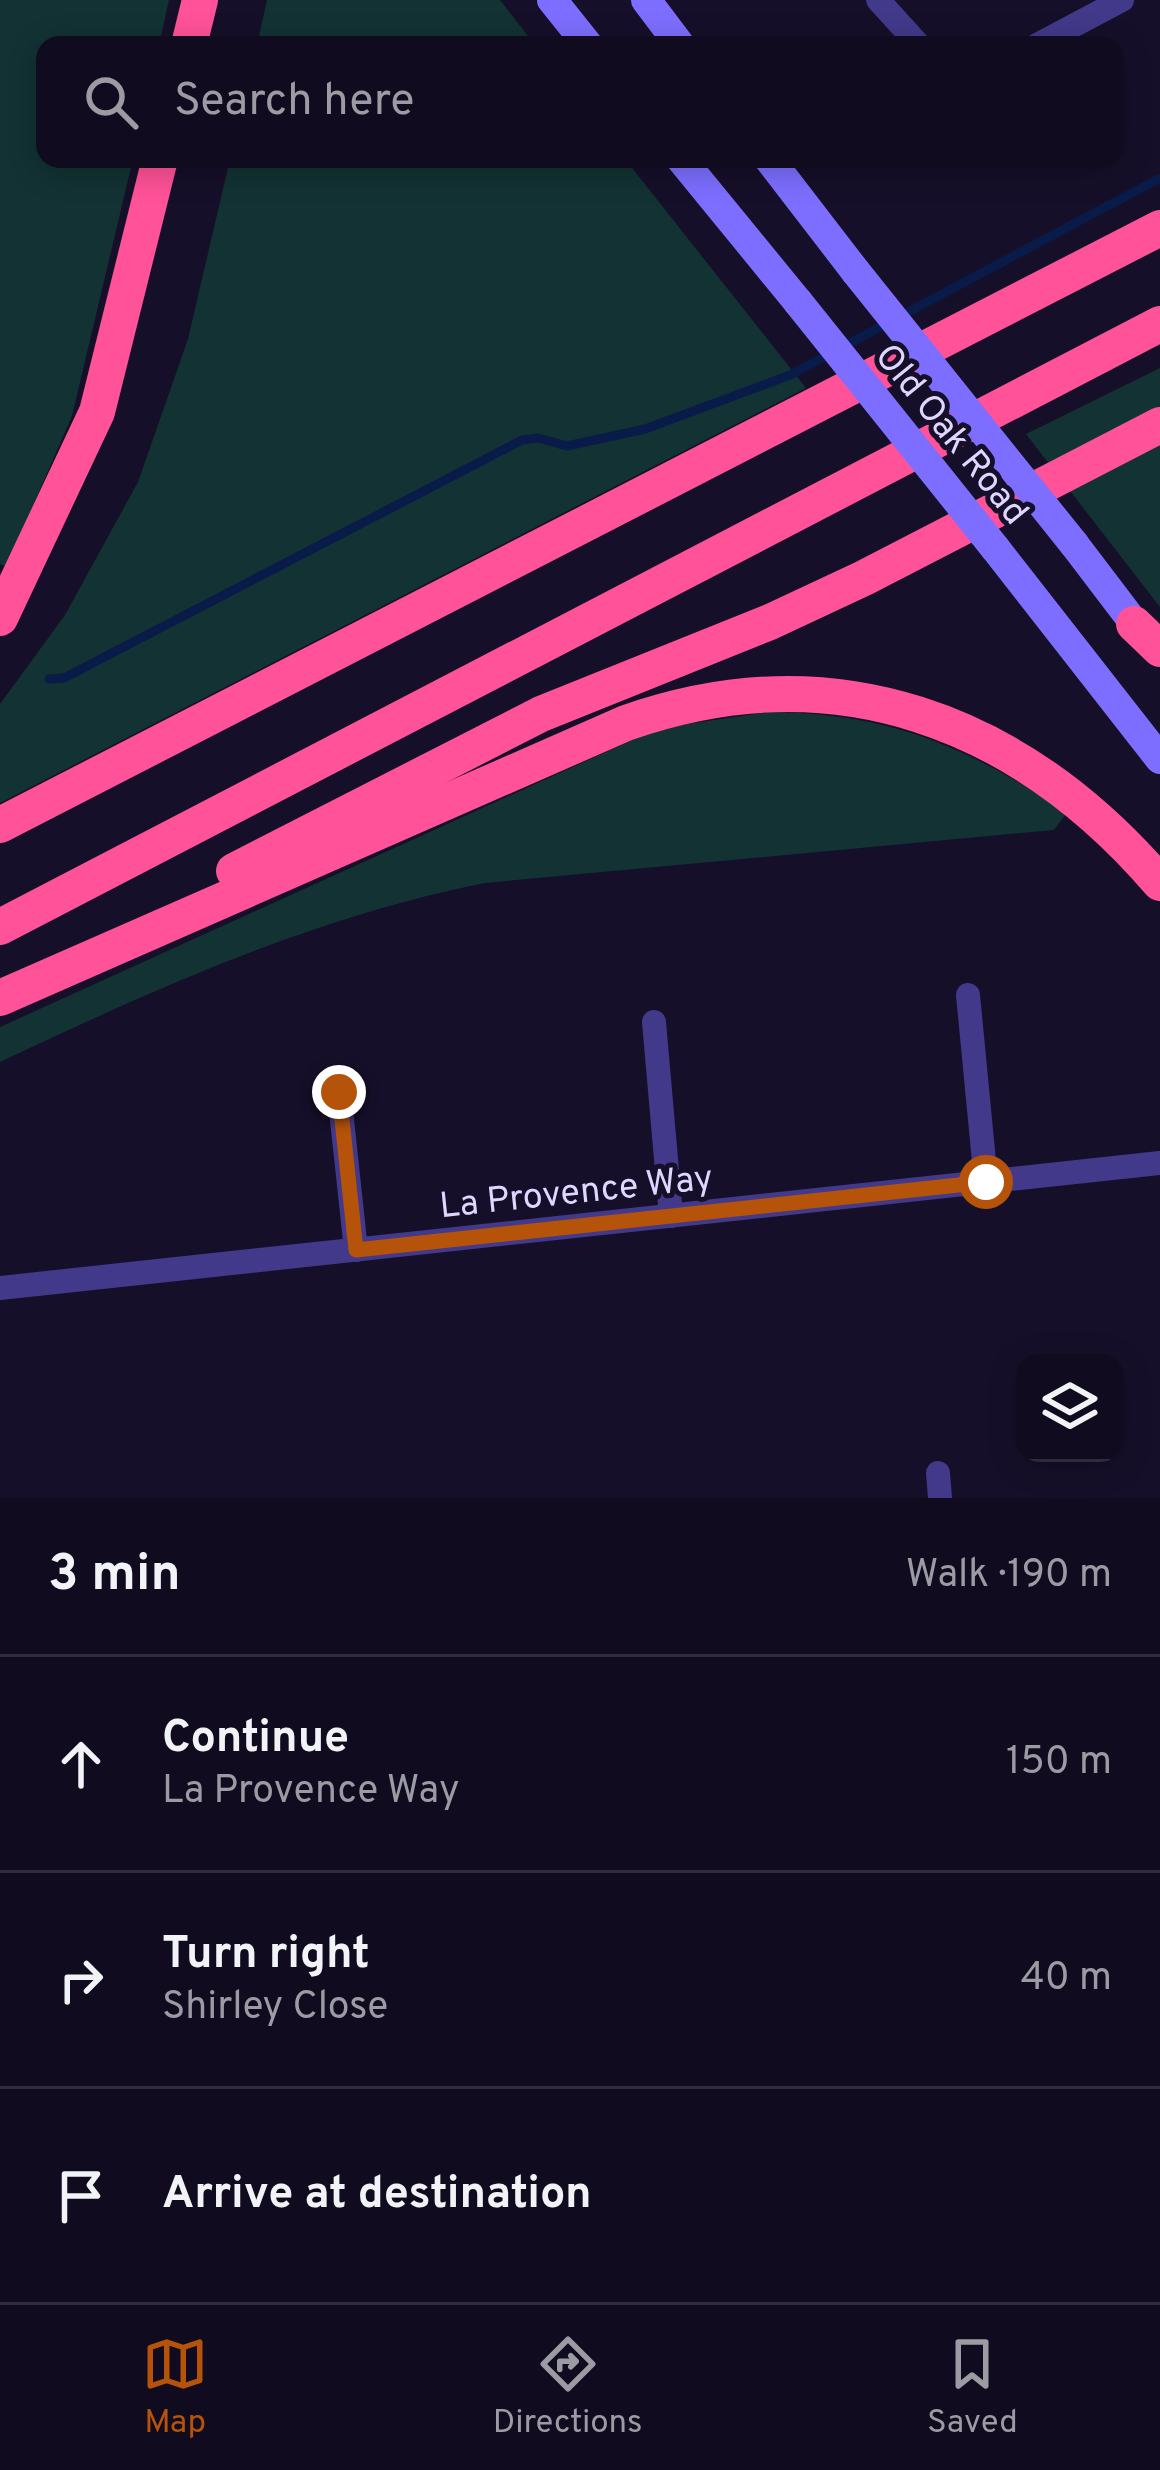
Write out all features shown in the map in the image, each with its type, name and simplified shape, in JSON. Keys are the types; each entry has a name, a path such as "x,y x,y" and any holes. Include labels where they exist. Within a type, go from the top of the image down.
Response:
{"highway":[{"path":"191,36 200,0"},
{"path":"0,618 97,412 158,168"},
{"path":"0,825 1160,228"},
{"path":"0,927 1160,323"},
{"path":"72,963 165,908 541,714 770,622 1160,425"},
{"path":"0,998 626,723 669,708 760,693 866,700 952,723 1061,785 1094,812 1160,883"}],"main road":[{"path":"552,0 581,36"},
{"path":"646,0 673,36"},
{"name":"Old Oak Road","path":"688,168 1160,759"},
{"name":"Old Oak Road","path":"776,168 1152,643"}],"street":[{"path":"878,0 911,36"},
{"path":"1054,36 1122,0"},
{"path":"968,995 986,1182"},
{"path":"654,1022 670,1216"},
{"path":"339,1092 356,1250"},
{"name":"La Provence Way","path":"0,1288 1160,1163"}],"green space":[{"path":"0,0 169,0 161,36 36,36 36,168 131,168 72,416 6,567 0,564"},
{"path":"267,0 500,0 528,36 259,36"},
{"path":"228,168 632,168 806,388 0,803 0,704 65,615 138,482 188,339"},
{"path":"1160,368 1160,607 1026,434"},
{"path":"770,712 853,719 926,738 996,770 1067,813 1054,830 485,883 422,897 237,957 0,1062 0,1027 639,737 680,725"}],"waterway":[{"path":"49,679 64,678 522,440 538,438 567,446 645,429 790,375 1160,178"}],"route":[{"path":"339,1092 356,1250 986,1182"}]}
